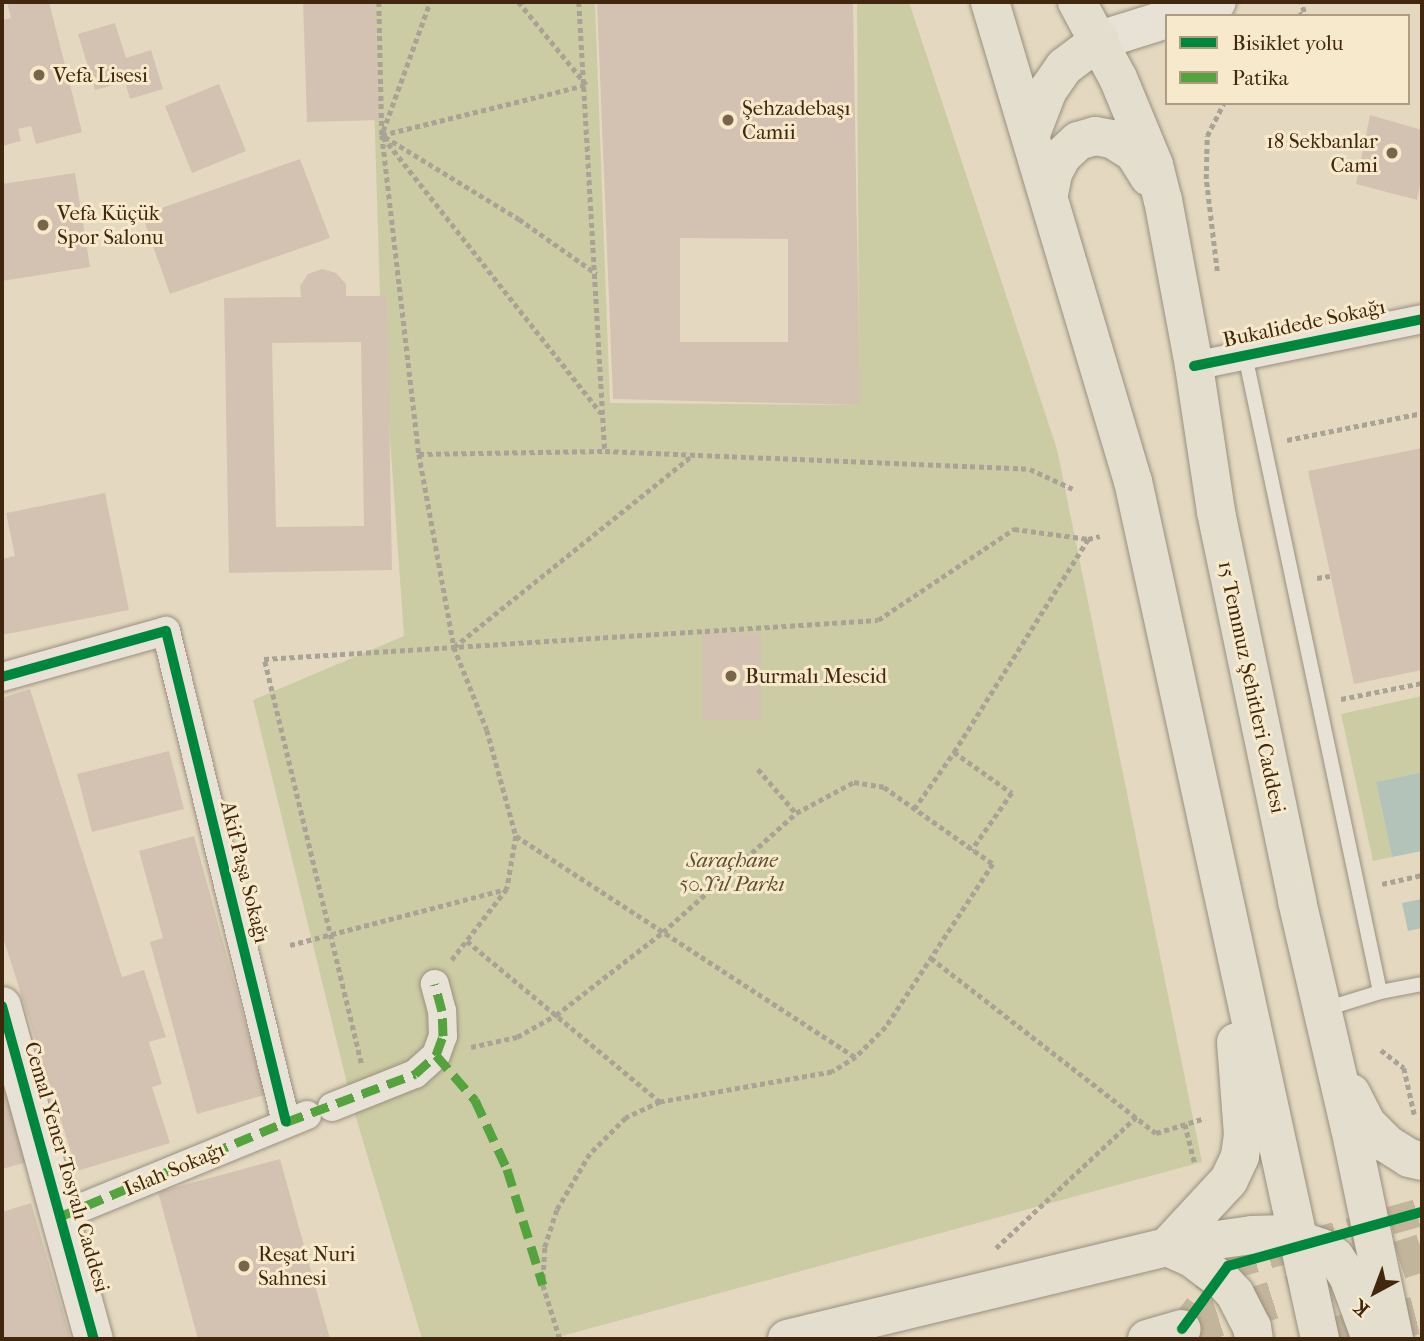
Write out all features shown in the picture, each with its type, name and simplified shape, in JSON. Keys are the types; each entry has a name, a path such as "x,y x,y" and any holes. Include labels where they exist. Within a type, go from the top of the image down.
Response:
{"main road":[{"path":"990,2 1133,481 1320,1339"},
{"name":"15 Temmuz Şehitleri Caddesi","path":"1077,2 1100,40 1154,165 1163,200 1194,366 1216,512 1394,1339"},
{"path":"1031,134 1048,90 1064,67 1100,40"},
{"path":"1049,194 1053,173 1062,156 1078,141 1095,136 1112,139 1134,153 1163,200"},
{"path":"1167,1247 1229,1180 1240,1156 1243,1135 1235,1055 1242,981"},
{"path":"1334,1061 1367,1124 1387,1144 1409,1158 1420,1143"},
{"path":"787,1339 1167,1247 1252,1235 1281,1234 1322,1248 1341,1266 1366,1321 1371,1339"},
{"path":"1167,1247 1192,1258 1223,1280 1235,1294 1252,1327 1254,1339"}],"street":[{"path":"1183,14 1217,2"},
{"path":"1100,40 1165,20"},
{"name":"Bukalidede Sokağı","path":"1194,366 1422,319"},
{"name":"Akif Paşa Sokağı","path":"2,677 166,631 308,1115"},
{"path":"435,984 442,1011 443,1036 436,1055"},
{"name":"Cemal Yener Tosyalı Caddesi","path":"2,1006 94,1339"},
{"name":"Islah Sokağı","path":"61,1216 415,1074 436,1055"}],"lane":[{"path":"1245,355 1380,992"},
{"path":"1322,1010 1380,992 1422,984"}],"path":[{"path":"379,2 382,135 419,454 454,647 487,730 516,836 507,889 435,984"},
{"path":"382,135 430,2"},
{"path":"518,2 586,85"},
{"path":"579,2 597,274 605,451"},
{"path":"382,135 586,85"},
{"path":"1218,273 1206,179 1207,136 1223,105"},
{"path":"382,135 519,219 597,274"},
{"path":"382,135 602,414"},
{"path":"1290,452 1287,439 1422,413"},
{"path":"419,454 605,451 1030,469 1073,489"},
{"path":"454,647 694,455"},
{"path":"369,1093 264,659 878,620 1014,529 1088,539 1100,536"},
{"path":"914,809 954,752 1088,539"},
{"path":"1314,566 1319,592"},
{"path":"1339,686 1341,699 1422,683"},
{"path":"954,752 1012,793 972,850"},
{"path":"758,769 796,813"},
{"path":"436,1055 516,1037 556,1015 663,932 796,813 854,782 884,787 993,864 886,1027 856,1057 832,1072 660,1102 626,1118 590,1154 556,1210 545,1248 543,1286 560,1339"},
{"path":"516,836 856,1057"},
{"path":"290,944 507,889"},
{"path":"467,941 660,1102"},
{"path":"931,958 1156,1133 1212,1116"},
{"path":"1381,1050 1404,1068 1420,1143"},
{"path":"993,1251 1136,1117"},
{"path":"1185,1124 1196,1168"}],"green space":[{"name":"Saraçhane 50.Yıl Parkı","path":"371,2 595,2 610,403 859,405 857,2 909,2 1057,449 1202,1162 551,1339 422,1339 352,1104 253,700 404,636 380,298"},
{"path":"1422,696 1422,772 1376,782 1392,857 1373,861 1341,714"}],"shaded area":[{"path":"1422,772 1422,851 1392,857 1376,782"},
{"path":"1422,899 1422,928 1408,931 1402,903"}],"building":[{"name":"Vefa Lisesi","path":"7,2 49,2 82,132 36,144 31,126 18,129 21,141 2,146 2,20 11,18"},
{"path":"303,2 375,2 380,120 307,122"},
{"name":"Şehzadebaşı Camii","path":"597,2 853,2 860,405 613,399","holes":["680,238 788,239 788,342 680,342"]},
{"path":"115,23 126,58 151,50 163,89 130,99 125,82 95,90 78,34"},
{"path":"219,84 246,151 192,173 165,106"},
{"name":"18 Sekbanlar Cami","path":"1370,115 1422,130 1422,176 1417,200 1356,184"},
{"path":"300,159 330,238 170,294 142,215"},
{"name":"Vefa Küçük Spor Salonu","path":"75,173 90,267 2,281 2,184"},
{"path":"322,269 336,273 346,284 346,296 387,296 392,570 229,573 224,298 301,297 300,286 308,274","holes":["361,342 364,526 276,527 272,343"]},
{"path":"1422,448 1422,670 1354,684 1308,471"},
{"path":"105,493 129,610 2,635 2,559 15,556 6,513"},
{"name":"Burmalı Mescid","path":"702,633 761,633 761,720 702,720"},
{"path":"30,689 122,977 144,970 166,1037 149,1042 162,1084 152,1087 170,1143 77,1171 2,934 2,698"},
{"path":"169,751 184,809 92,832 77,774"},
{"path":"194,836 265,1095 197,1114 150,942 163,938 139,851"},
{"path":"5,1091 27,1162 2,1169 2,1092"},
{"name":"Reşat Nuri Sahnesi","path":"280,1159 330,1339 198,1339 158,1192"},
{"path":"31,1203 71,1339 2,1339 2,1212"}],"tunnel":[{"path":"1182,1329 1228,1266 1422,1212"},
{"path":"1182,1329 1422,1253"},
{"path":"1323,1339 1422,1314"}],"marked path":[{"path":"61,1216 286,1122 415,1074 436,1055 443,1036 442,1011 435,984"},
{"path":"436,1055 475,1100 507,1169 543,1285"}],"cycle path":[{"path":"1194,366 1422,319"},
{"path":"2,677 166,631 286,1122"},
{"path":"2,1006 94,1339"},
{"path":"1182,1329 1228,1266 1422,1212"}],"place":[{"name":"Vefa Lisesi","path":"39,75"},
{"name":"Şehzadebaşı Camii","path":"728,120"},
{"name":"18 Sekbanlar Cami","path":"1392,153"},
{"name":"Vefa Küçük Spor Salonu","path":"43,225"},
{"name":"Burmalı Mescid","path":"731,676"},
{"name":"Reşat Nuri Sahnesi","path":"244,1266"}]}
